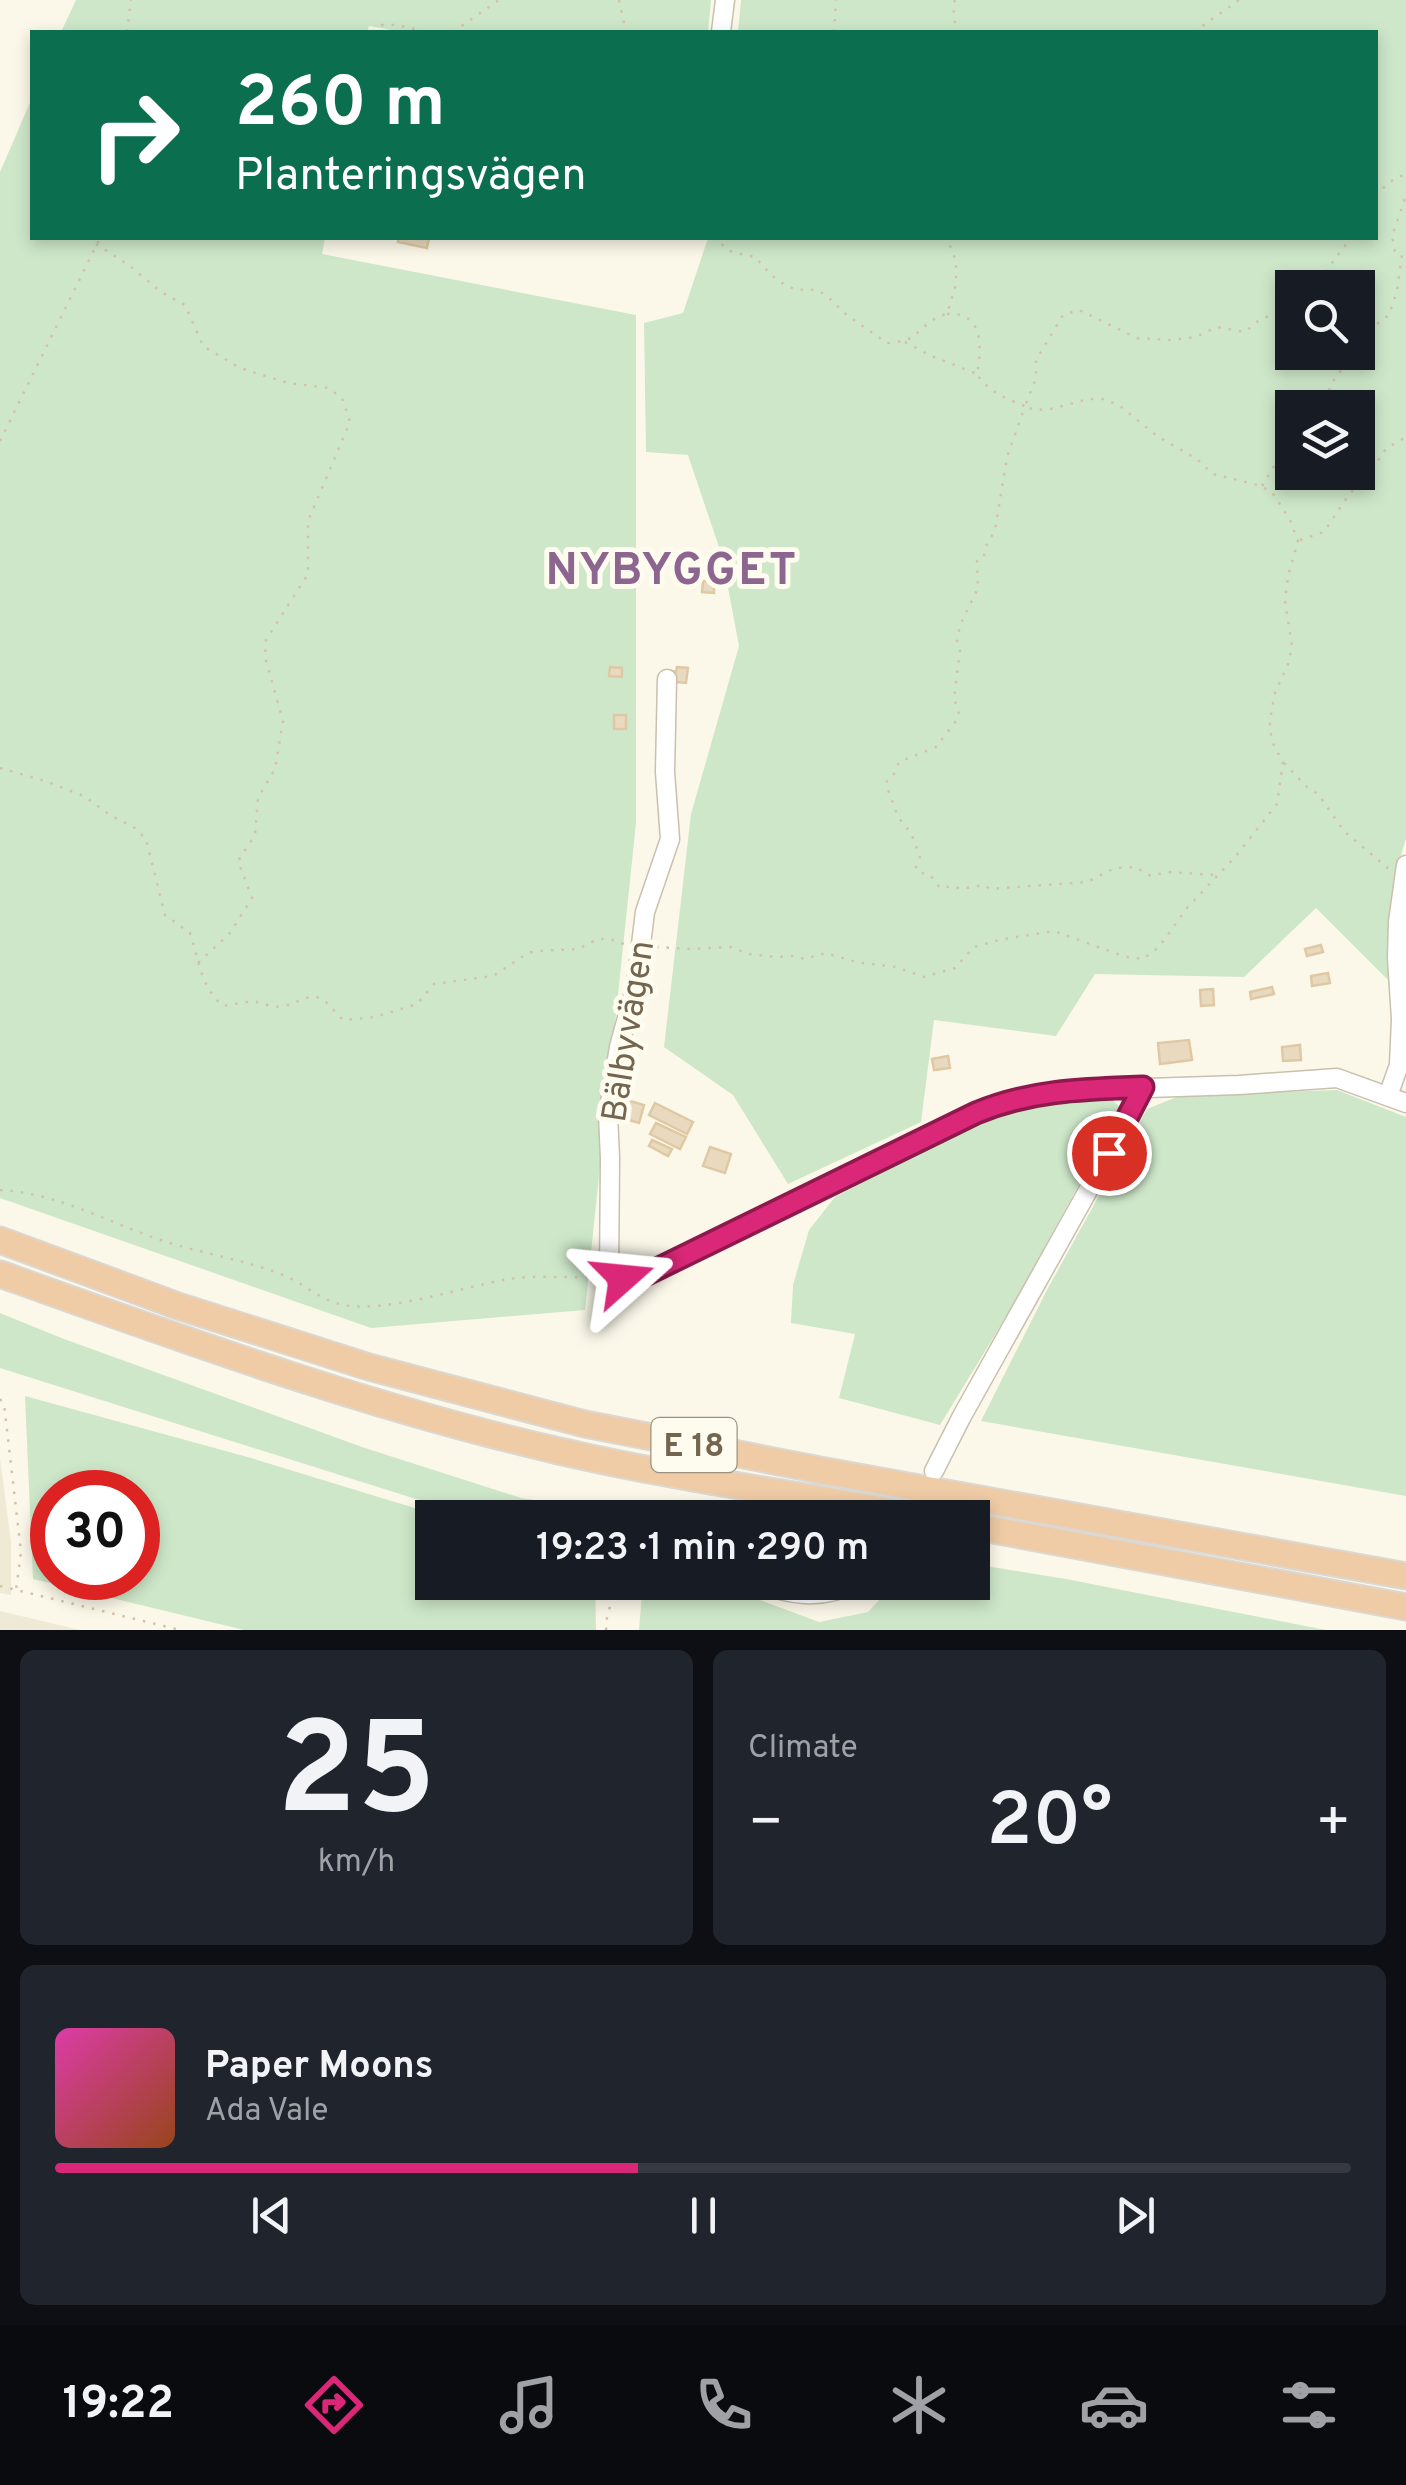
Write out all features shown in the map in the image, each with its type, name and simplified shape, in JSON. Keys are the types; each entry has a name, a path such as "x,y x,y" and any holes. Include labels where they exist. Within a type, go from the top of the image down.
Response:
{"highway":[{"name":"E 18","path":"0,1240 178,1306 352,1361 585,1424 1406,1576"},
{"name":"E 18","path":"0,1274 256,1365 441,1422 684,1477 820,1500"},
{"path":"990,1529 1406,1607"}],"street":[{"path":"721,30 724,0"},
{"name":"Bälbyvägen","path":"608,1277 608,1115 636,986 646,912 670,839 665,772 668,679"},
{"path":"608,1277 647,1274 990,1107 1013,1100 1057,1091 1337,1078 1397,1099 1401,1019 1397,958 1404,873"},
{"path":"934,1471 1143,1087"}],"path":[{"path":"126,30 131,0"},
{"path":"456,30 498,0"},
{"path":"618,0 626,30"},
{"path":"834,30 836,0"},
{"path":"955,0 956,30"},
{"path":"1197,30 1239,0"},
{"path":"376,30 382,25 418,30"},
{"path":"1378,192 1394,178 1406,174"},
{"path":"1329,390 1336,376 1368,344 1379,322 1389,315 1402,255 1395,250 1392,236 1406,196"},
{"path":"0,441 99,240"},
{"path":"716,240 732,252 754,257 785,285 825,294 887,343 904,341 940,314 957,313 972,322 979,336 982,352 977,374"},
{"path":"948,240 956,261 956,284 948,314"},
{"path":"1327,270 1350,240"},
{"path":"96,244 185,305 203,346 240,368 288,382 328,388 342,398 350,422 308,522 308,574 266,640 266,657 284,721 274,769 258,798 255,835 238,861 252,898 230,933 197,964"},
{"path":"1219,875 1167,872 1151,876 1135,867 1115,868 1087,882 1064,885 940,888 930,876 918,872 920,857 911,833 898,817 887,782 899,762 936,747 959,714 954,698 960,625 978,588 977,561 984,557 995,530 1008,457 1036,378 1036,360 1063,314 1079,310 1136,338 1170,340 1196,337 1217,327 1245,332 1275,314"},
{"path":"904,341 977,374 990,390 1034,410 1104,399 1133,414 1157,436 1198,459 1213,474 1248,481 1274,495 1298,541 1286,600 1292,646 1270,719 1274,746 1283,762 1318,794 1344,831 1404,873"},
{"path":"1298,541 1324,532 1381,454 1406,437"},
{"path":"1262,486 1275,465"},
{"path":"0,768 84,796 146,839 165,916 190,933 197,964 211,996 223,1006 254,1001 276,1007 310,997 326,1002 343,1020 375,1018 417,1004 434,984 493,976 528,953 578,949 598,939 641,948 731,948 748,954 804,959 826,953 924,977 954,968 974,947 1054,931 1126,957 1143,959 1159,946 1277,804 1283,762"},
{"path":"0,1190 25,1192 172,1244 272,1271 301,1283 330,1302 347,1306 414,1299 514,1278 608,1277"},
{"path":"0,1399 4,1404 21,1552 16,1590"},
{"path":"0,1586 180,1630"},
{"path":"606,1630 612,1600"},
{"path":"148,1630 150,1622"}],"shaded area":[{"path":"0,1458 11,1542 11,1595 0,1593"},
{"path":"0,1611 80,1630 0,1630"}],"green space":[{"path":"76,0 711,0 708,30 392,30 369,26 368,30 62,30"},
{"path":"741,0 1406,0 1406,838 1397,869 1394,986 1316,908 1244,977 1095,974 1056,1036 934,1020 921,1122 788,1184 733,1095 664,1047 691,814 739,646 722,556 688,455 646,452 644,323 683,313 707,240 1378,240 1378,30 738,30"},
{"path":"30,103 30,240 325,240 322,254 636,315 636,823 585,1310 371,1328 0,1198 0,172"},
{"path":"1337,1090 1406,1117 1406,1496 981,1421 1048,1288 1147,1109 1182,1095"},
{"path":"1098,1097 1112,1100 1121,1108 1012,1307 940,1425 839,1398 855,1334 791,1323 793,1285 809,1230 835,1197 973,1125 1025,1110"},
{"path":"0,1313 362,1447 535,1500 419,1500 0,1368"},
{"path":"25,1396 415,1508 415,1600 595,1600 596,1630 244,1630 120,1600 160,1600 160,1470 30,1470 30,1510"},
{"path":"990,1567 1326,1630 639,1630 642,1600 760,1600 819,1622 868,1612 879,1600 990,1600"}],"building":[{"path":"398,240 429,240 427,248"},
{"path":"703,581 714,581 714,593 702,592"},
{"path":"610,667 622,668 622,677 609,676"},
{"path":"677,667 688,668 686,683 671,678"},
{"path":"614,715 626,715 626,729 614,729"},
{"path":"1321,945 1323,952 1307,956 1305,949"},
{"path":"1328,973 1330,983 1312,986 1311,976"},
{"path":"1272,987 1274,994 1251,999 1250,992"},
{"path":"1213,989 1214,1005 1201,1006 1200,990"},
{"path":"1189,1040 1192,1060 1160,1064 1158,1043"},
{"path":"1300,1045 1301,1060 1283,1061 1282,1047"},
{"path":"948,1056 950,1068 934,1070 932,1059"},
{"path":"620,1098 644,1105 639,1123 615,1116"},
{"path":"655,1103 693,1122 687,1134 649,1115"},
{"path":"656,1123 686,1137 680,1149 650,1134"},
{"path":"652,1140 672,1149 668,1156 649,1146"},
{"path":"710,1147 731,1154 725,1173 703,1166"}],"district":[{"name":"NYBYGGET","path":"672,568"}],"route":[{"path":"623,1278 647,1274 976,1113 1013,1100 1057,1091 1143,1087 1109,1153"}]}
